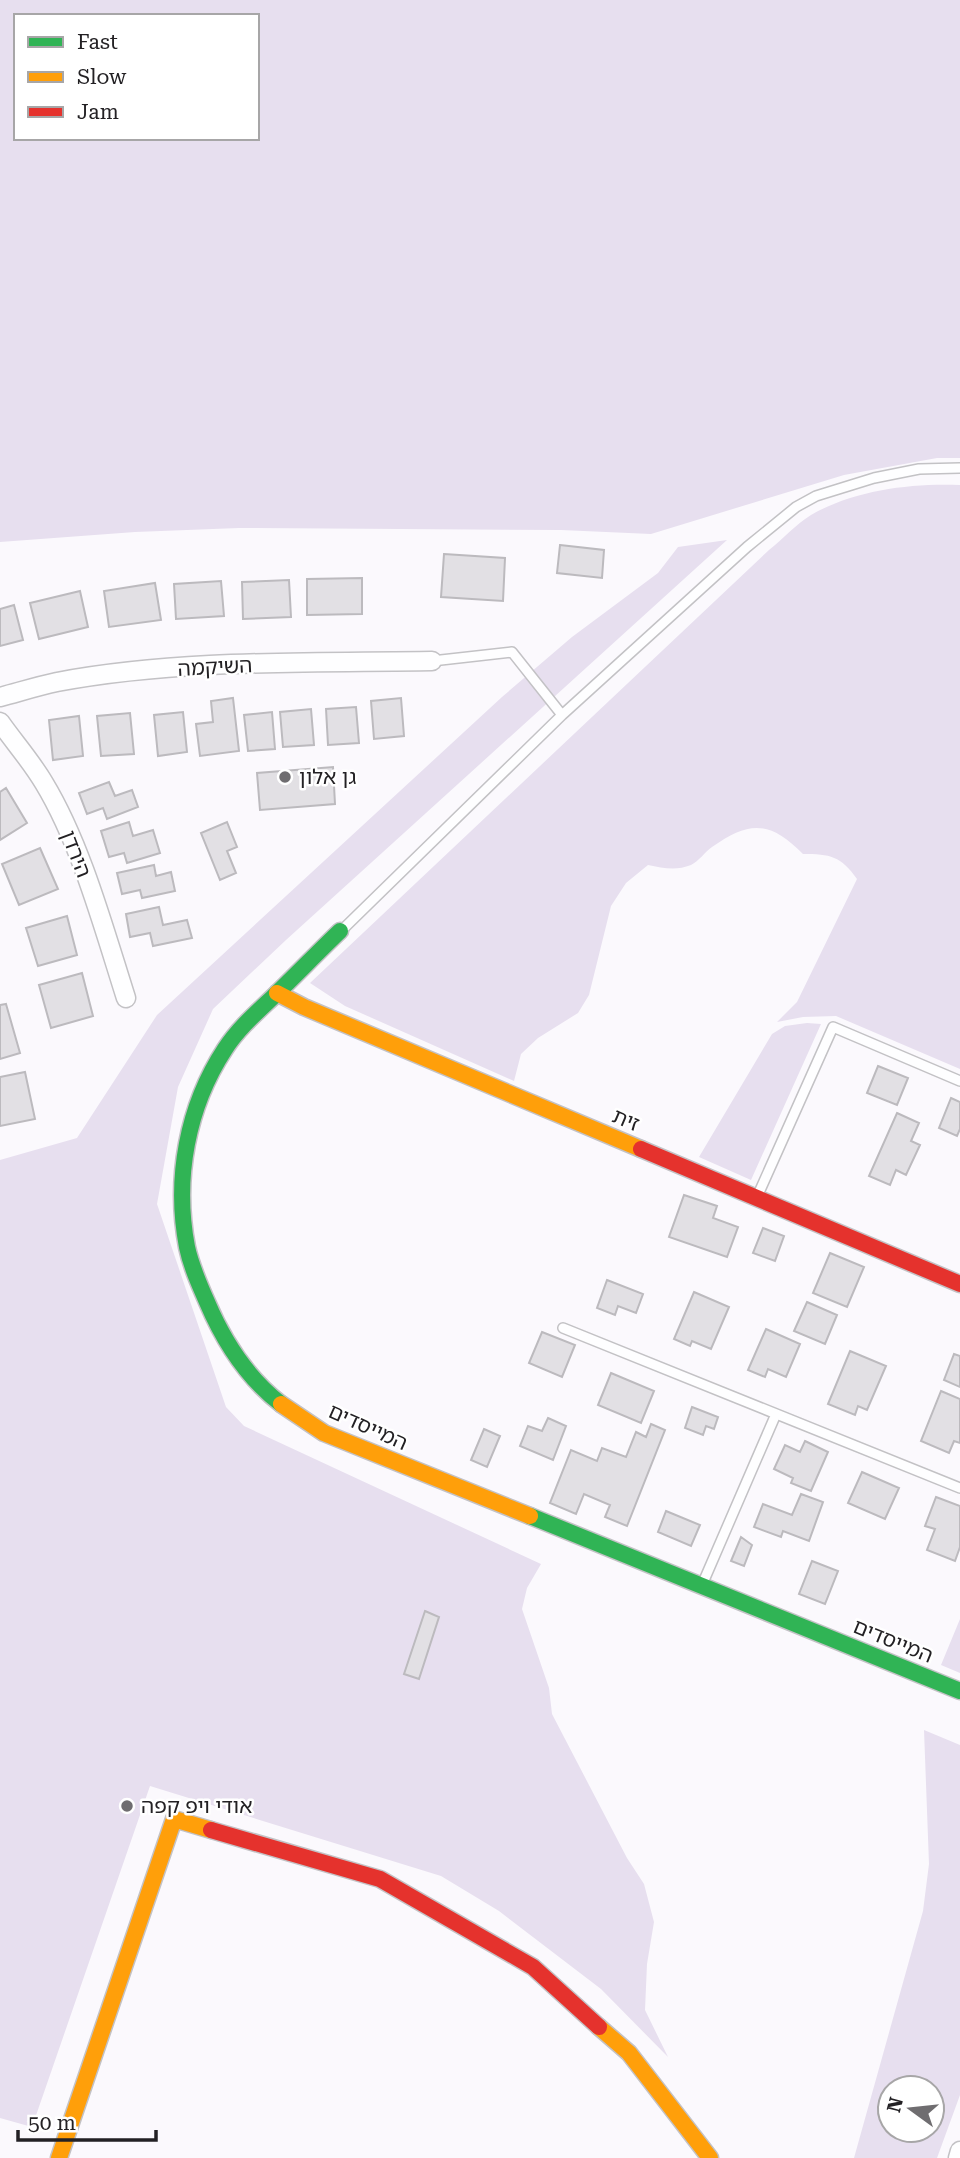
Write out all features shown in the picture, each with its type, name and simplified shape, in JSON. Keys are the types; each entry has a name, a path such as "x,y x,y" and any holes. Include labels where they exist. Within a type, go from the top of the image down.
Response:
{"street":[{"name":"השיקמה","path":"0,697 57,682 134,672 207,666 432,661"},
{"name":"הירדן","path":"0,722 43,781 57,806 94,902 126,998"},
{"name":"המייסדים","path":"340,931 242,1027 225,1048 213,1069 191,1124 182,1178 183,1217 188,1249 212,1313 232,1353 256,1382 284,1408 324,1433 960,1690"},
{"name":"זית","path":"277,993 304,1007 960,1284"},
{"path":"59,2158 174,1819 380,1880 533,1967 629,2053 710,2158"},
{"path":"958,2158 960,2151"}],"lane":[{"path":"340,931 562,715 747,547 796,507 816,496 874,478 919,469 960,468"},
{"path":"432,661 513,652 562,715"},
{"path":"757,1198 833,1027 960,1081"},
{"path":"562,1328 960,1488"},
{"path":"701,1586 776,1414"}],"shaded area":[{"path":"0,0 960,0 960,458 937,458 844,475 651,534 561,530 239,528 0,542"},
{"path":"922,485 960,485 960,1069 836,1016 803,1017 777,1022 797,1002 857,879 840,861 821,855 803,854 780,835 759,828 725,838 685,867 648,865 626,883 611,906 589,995 578,1013 538,1038 521,1054 514,1081 345,1006 310,983 800,523 828,506 864,494"},
{"path":"727,540 213,1009 178,1087 157,1204 226,1407 244,1426 541,1564 527,1588 522,1609 549,1688 552,1714 627,1858 644,1884 654,1922 647,1964 645,2010 668,2057 601,1989 499,1911 441,1876 150,1786 32,2127 0,2118 0,1160 77,1138 157,1015 502,697 572,637 658,573 678,547"},
{"path":"821,1024 751,1180 699,1157 772,1034 785,1026"},
{"path":"960,1619 960,1673 941,1665"},
{"path":"924,1730 960,1745 960,2095 946,2133 946,2074 877,2074 923,1911 929,1864"},
{"path":"876,2079 876,2144 942,2144 937,2158 854,2158"}],"building":[{"path":"560,545 604,550 602,578 557,573"},
{"path":"444,554 505,558 503,601 441,597"},
{"path":"362,578 362,614 307,615 307,579"},
{"path":"289,580 291,617 243,619 242,582"},
{"path":"221,581 224,616 176,619 174,584"},
{"path":"155,583 161,620 109,627 104,591"},
{"path":"80,591 88,627 39,639 30,603"},
{"path":"14,605 23,640 0,646 0,609"},
{"path":"233,698 239,751 200,756 196,724 213,722 211,701"},
{"path":"401,698 404,736 374,739 371,701"},
{"path":"356,707 359,743 328,745 326,709"},
{"path":"311,709 314,745 283,747 280,712"},
{"path":"183,712 187,752 158,756 154,715"},
{"path":"272,712 275,749 248,751 244,715"},
{"path":"130,713 134,754 101,756 97,716"},
{"path":"79,716 83,756 53,760 49,720"},
{"path":"333,767 335,804 260,810 257,773"},
{"path":"109,782 115,796 132,790 138,807 107,819 103,808 87,814 79,793"},
{"path":"6,788 27,823 0,840 0,792"},
{"path":"129,822 133,836 153,830 160,853 127,863 124,853 109,857 101,831"},
{"path":"227,822 237,847 227,851 236,873 220,880 201,833"},
{"path":"40,848 58,889 19,905 2,864"},
{"path":"154,865 156,876 171,872 175,891 142,898 140,890 122,894 117,873"},
{"path":"159,907 163,925 187,920 192,938 153,946 150,933 130,937 126,914"},
{"path":"67,916 77,955 38,966 26,928"},
{"path":"82,973 93,1016 51,1028 39,985"},
{"path":"6,1004 20,1053 0,1059 0,1005"},
{"path":"878,1066 908,1078 897,1105 867,1093"},
{"path":"25,1072 35,1119 0,1126 0,1077"},
{"path":"951,1098 960,1102 960,1129 957,1136 939,1128"},
{"path":"897,1113 919,1123 911,1141 920,1145 906,1175 896,1170 890,1185 869,1176"},
{"path":"684,1195 717,1206 713,1218 738,1227 727,1257 669,1237"},
{"path":"763,1228 784,1236 775,1261 753,1253"},
{"path":"830,1253 864,1267 847,1307 813,1293"},
{"path":"607,1280 643,1294 636,1313 618,1306 615,1315 597,1308"},
{"path":"694,1292 729,1307 711,1349 692,1341 690,1346 674,1339"},
{"path":"807,1302 837,1315 825,1344 794,1331"},
{"path":"766,1329 800,1344 786,1377 768,1369 765,1377 748,1370"},
{"path":"542,1332 575,1345 562,1377 529,1363"},
{"path":"850,1351 886,1366 867,1410 858,1406 855,1415 828,1404"},
{"path":"954,1354 960,1356 960,1387 944,1380"},
{"path":"611,1373 654,1391 641,1423 598,1405"},
{"path":"941,1391 960,1399 960,1443 954,1441 949,1453 921,1441"},
{"path":"692,1407 718,1417 714,1429 706,1426 703,1435 685,1428"},
{"path":"548,1418 566,1426 553,1460 520,1446 528,1426 542,1431"},
{"path":"651,1424 665,1430 627,1526 605,1517 610,1505 584,1494 576,1514 550,1503 571,1450 597,1461 602,1448 626,1457 636,1432 646,1437"},
{"path":"484,1429 500,1436 487,1467 471,1460"},
{"path":"805,1441 828,1452 811,1491 791,1483 793,1478 774,1469 785,1445 800,1452"},
{"path":"862,1472 899,1488 885,1519 848,1503"},
{"path":"801,1494 823,1502 809,1541 783,1531 781,1537 754,1527 763,1504 792,1515"},
{"path":"936,1497 960,1506 960,1547 955,1561 927,1550 935,1529 925,1526"},
{"path":"666,1511 700,1525 691,1546 658,1532"},
{"path":"741,1537 752,1545 744,1566 731,1561"},
{"path":"812,1561 838,1571 825,1604 799,1594"},
{"path":"425,1611 439,1617 419,1679 404,1674"}],"traffic: fast":[{"path":"281,1404 268,1394 237,1358 198,1282 183,1221 183,1170 187,1144 201,1095 225,1049 247,1022 340,931"},
{"path":"530,1516 960,1691"}],"traffic: slow":[{"path":"277,993 304,1007 641,1149"},
{"path":"281,1404 324,1433 530,1516"},
{"path":"59,2158 174,1819 211,1830"},
{"path":"599,2027 629,2053 710,2158"}],"traffic: jam":[{"path":"641,1149 960,1284"},
{"path":"211,1830 380,1879 533,1967 599,2027"}],"place":[{"name":"גן אלון","path":"285,777"},
{"name":"אודי ויפ קפה","path":"127,1806"}]}
